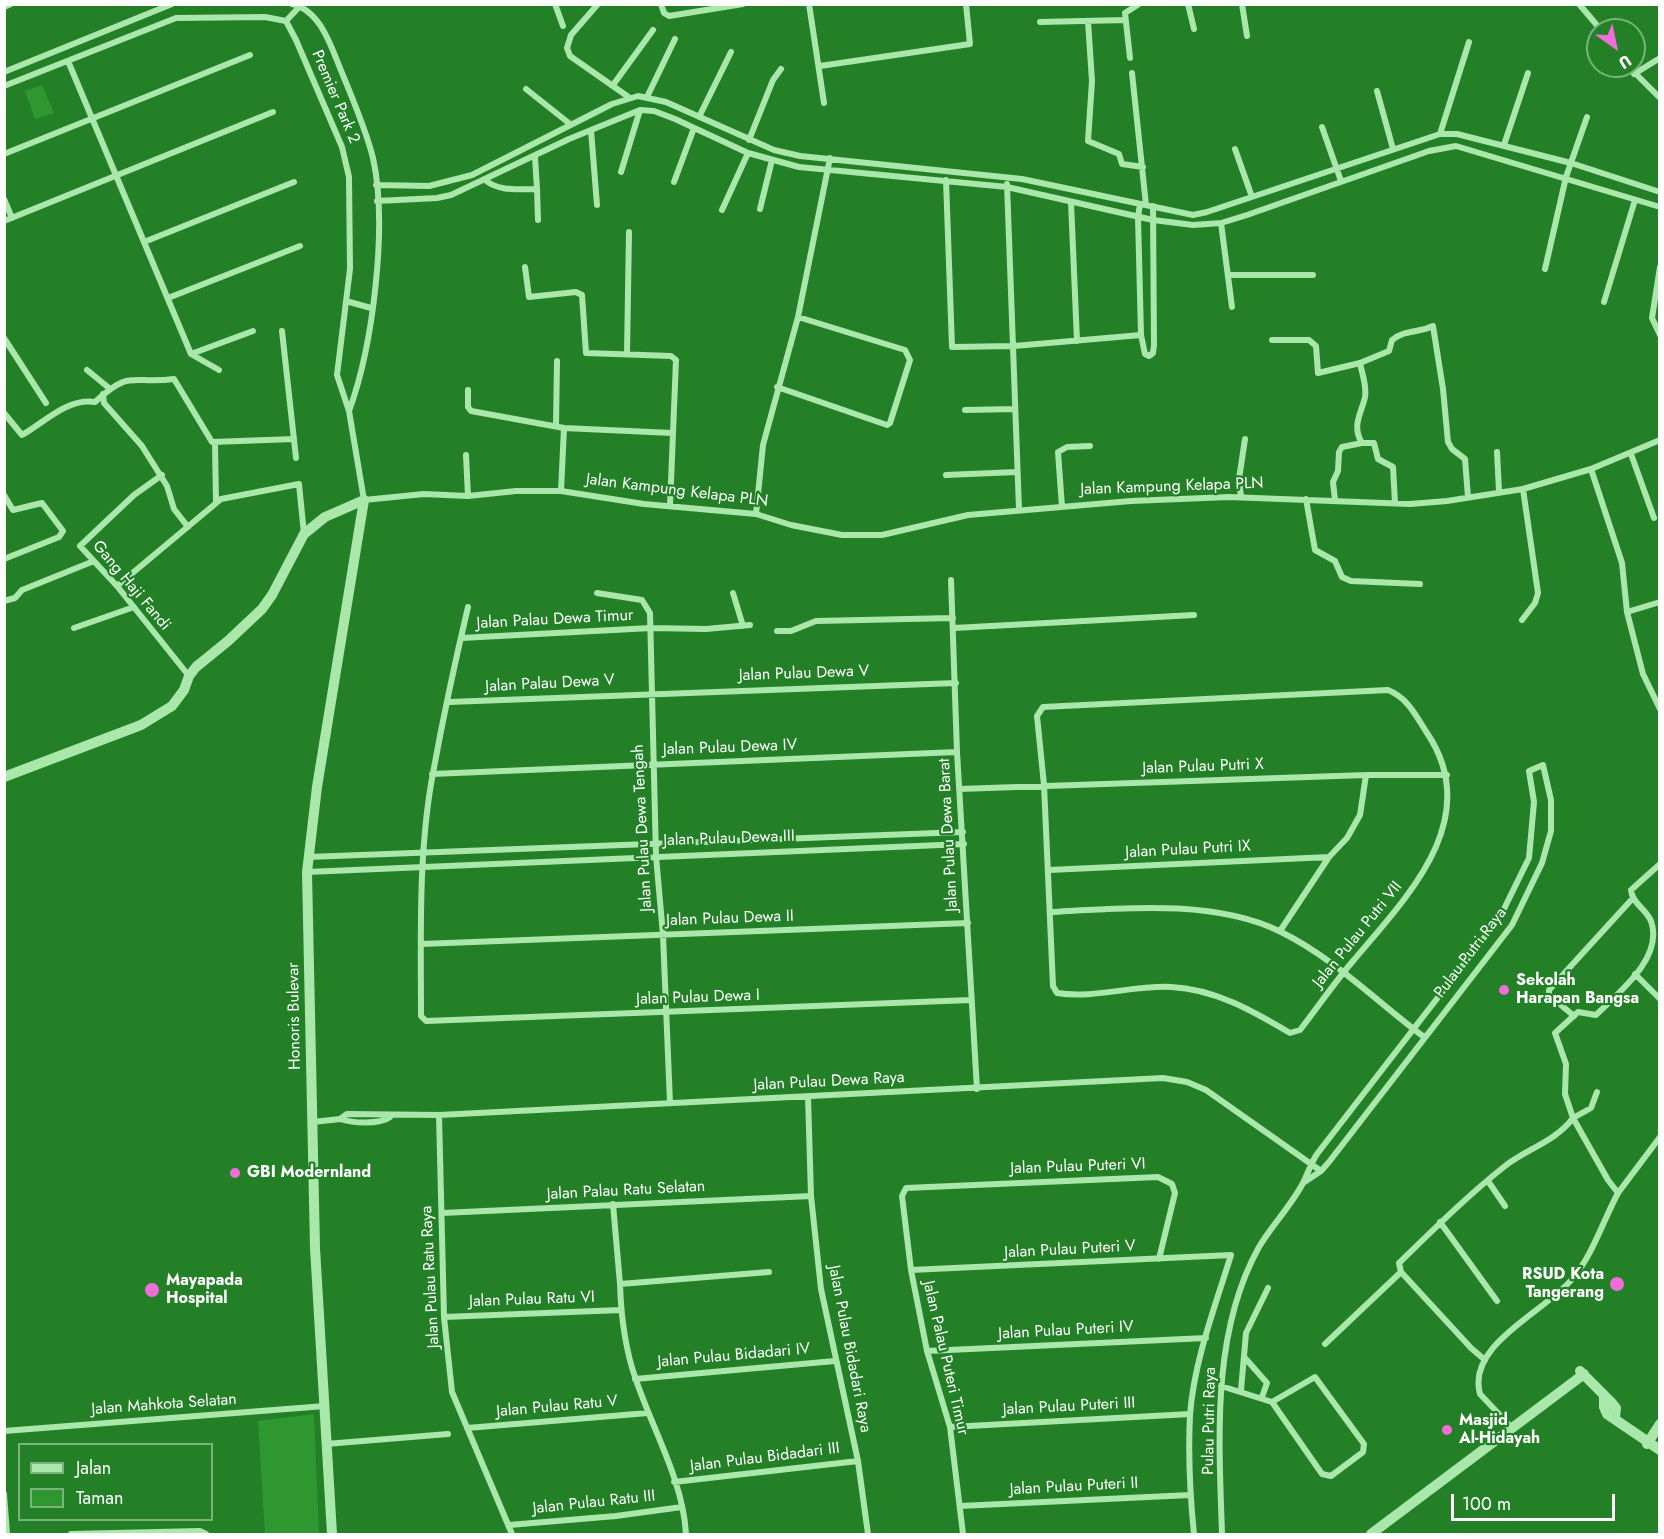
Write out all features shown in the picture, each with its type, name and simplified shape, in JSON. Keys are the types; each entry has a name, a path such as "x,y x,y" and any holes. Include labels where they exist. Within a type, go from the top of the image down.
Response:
{"street":[{"path":"4,7 11,4"},
{"path":"4,72 172,4"},
{"path":"4,86 176,18 265,17 286,21 300,6 292,4"},
{"path":"555,4 563,26"},
{"path":"598,4 571,35 567,48 570,56 630,98"},
{"path":"661,4 669,16 739,5"},
{"path":"809,4 824,103"},
{"path":"820,66 970,44 966,4"},
{"path":"1130,58 1126,11 1139,4"},
{"path":"1188,4 1194,29"},
{"path":"1242,4 1247,36"},
{"path":"1579,4 1591,18"},
{"name":"Premier Park 2","path":"300,6 312,15 329,40 373,157 377,201 377,277 361,378 349,411"},
{"path":"1040,21 1125,20"},
{"name":"Premier Park 2","path":"286,21 347,162 350,268 337,375 349,411 364,500"},
{"path":"1088,21 1092,81 1088,141 1119,154 1122,164 1143,167"},
{"path":"613,85 653,30"},
{"path":"647,98 675,39"},
{"path":"1440,134 1469,42"},
{"path":"699,117 731,52"},
{"path":"4,154 250,55"},
{"path":"1646,66 1659,58"},
{"path":"68,61 191,354 219,370"},
{"path":"749,140 774,80 781,69"},
{"path":"1132,73 1146,205 1153,220 1154,345 1152,355 1144,354 1141,335 1138,217 1146,205"},
{"path":"1504,145 1528,73"},
{"path":"1638,78 1659,98"},
{"path":"526,89 570,124"},
{"path":"1377,91 1393,149"},
{"path":"376,185 429,186 462,177 570,124 630,98 647,98 666,102 774,150 1007,177 1193,215 1440,134 1457,134 1504,145 1571,163 1659,192"},
{"path":"621,172 640,110"},
{"path":"377,201 437,198 485,180 569,139 640,110 654,111 748,153 772,160 828,170 1007,187 1138,217 1192,225 1221,223 1437,149 1456,146 1566,177 1659,207"},
{"path":"4,221 273,112"},
{"path":"1545,269 1566,177 1587,117"},
{"path":"1322,127 1341,181"},
{"path":"674,182 694,128"},
{"path":"716,138 723,128"},
{"path":"562,129 569,139"},
{"path":"591,130 597,205"},
{"path":"1235,148 1252,196"},
{"path":"722,210 748,153"},
{"path":"535,157 538,220"},
{"path":"756,513 763,445 798,316 830,158"},
{"path":"760,209 772,160"},
{"path":"1007,177 1019,509"},
{"path":"485,180 493,187 504,189 537,189"},
{"path":"946,180 950,345 953,348 1014,346 1141,335"},
{"path":"144,242 294,182"},
{"path":"4,199 12,218"},
{"path":"1604,302 1635,200"},
{"path":"1071,202 1077,341"},
{"path":"1221,223 1232,307"},
{"path":"627,354 629,232"},
{"path":"168,298 300,246"},
{"path":"525,267 529,297 576,292 582,296 586,353 671,356 676,360 670,506"},
{"path":"1659,267 1652,308 1652,318 1659,335"},
{"path":"1228,275 1313,275"},
{"path":"346,301 371,308"},
{"path":"777,387 887,425 910,360 905,350 798,316"},
{"path":"1272,340 1309,340 1316,346 1318,373 1360,363 1389,351 1392,340 1402,334 1423,331 1433,326 1442,380 1448,441 1452,449 1466,459 1468,497"},
{"path":"191,354 253,331"},
{"path":"282,331 296,458"},
{"path":"4,338 46,403"},
{"path":"556,426 557,361"},
{"path":"1360,363 1365,384 1365,399 1357,420 1362,443"},
{"path":"87,370 109,387"},
{"path":"4,413 22,435 82,400 95,402 109,387 124,379 176,380 210,440 215,443 294,440"},
{"path":"468,390 468,406 471,411 564,428 672,433"},
{"path":"103,394 104,403 142,446 162,475 174,508 188,527"},
{"path":"965,410 1015,409"},
{"path":"561,491 564,428"},
{"path":"1241,497 1239,479 1245,439"},
{"name":"Jalan Kampung Kelapa PLN","path":"4,777 158,716 172,706 184,690 189,676 262,609 272,595 304,534 325,517 364,500 424,494 468,496 516,491 561,491 670,506 756,513 791,525 861,536 889,534 951,518 1019,509 1131,501 1241,497 1395,503 1447,501 1499,490 1522,489 1591,469 1631,454 1659,440"},
{"path":"215,443 216,503"},
{"path":"1335,500 1333,482 1338,471 1339,452 1342,447 1374,443 1378,459 1393,466 1395,503"},
{"path":"1062,507 1058,452 1067,447 1090,446"},
{"path":"1497,452 1499,490"},
{"path":"1631,454 1654,518"},
{"path":"466,455 468,496"},
{"path":"1591,469 1622,563 1627,612 1643,674 1659,709"},
{"path":"946,475 1017,472"},
{"name":"Gang Haji Fandi","path":"162,475 81,543 81,548 117,586 189,676"},
{"path":"117,586 216,503 228,496 299,484 304,534"},
{"path":"1522,489 1538,592 1535,603 1522,620"},
{"path":"4,495 13,510 42,503 63,531 59,537 4,559"},
{"path":"1306,499 1315,550 1335,561 1342,577 1351,581 1420,584"},
{"name":"Honoris Bulevar","path":"332,1534 315,1248 307,872 364,500"},
{"path":"4,601 15,598 22,590 94,561"},
{"name":"Jalan Pulau Dewa Barat","path":"951,580 957,752 964,844 976,1089"},
{"name":"Jalan Pulau Dewa Tengah","path":"597,593 642,600 650,613 652,765 656,856 663,935 670,1103"},
{"path":"733,593 743,626"},
{"path":"1627,612 1659,602"},
{"path":"74,628 134,607"},
{"path":"421,944 423,867 432,774 468,607"},
{"path":"954,628 1194,615"},
{"path":"777,631 791,631 816,621 953,618"},
{"name":"Jalan Palau Dewa Timur","path":"461,638 651,628 706,629 750,625"},
{"name":"Jalan Pulau Dewa V","path":"652,692 956,683"},
{"name":"Jalan Pulau Putri VII","path":"1388,690 1406,701 1439,750 1447,775 1447,816 1433,855 1408,896 1344,972 1300,1030 1290,1033 1247,1007 1205,993 1171,987 1057,993 1053,986 1044,785 1037,716 1043,707 1388,690"},
{"name":"Jalan Palau Dewa V","path":"448,702 652,692"},
{"name":"Jalan Pulau Dewa IV","path":"432,774 957,752"},
{"name":"Pulau Putri Raya","path":"1222,1534 1221,1386 1234,1310 1245,1280 1259,1247 1303,1183 1310,1164 1500,917 1529,858 1534,802 1529,771 1541,765 1544,767 1551,800 1551,831 1542,863 1512,925 1321,1171 1303,1183"},
{"path":"1280,932 1329,857 1347,838 1360,815 1366,775"},
{"name":"Jalan Pulau Putri X","path":"959,789 1366,775 1447,775"},
{"name":"Jalan Pulau Dewa III","path":"308,858 656,842 963,832"},
{"name":"Jalan Pulau Dewa III","path":"307,872 964,844"},
{"name":"Jalan Pulau Putri IX","path":"1049,870 1329,857"},
{"path":"1529,858 1542,863"},
{"path":"1618,1193 1608,1180 1573,1118 1565,1094 1566,1064 1555,1036 1578,1012 1596,1015 1635,974 1647,957 1656,931 1647,914 1633,898 1631,890 1659,864"},
{"path":"1574,1016 1549,994 1549,990 1633,898"},
{"path":"1051,912 1144,907 1240,918 1280,932 1344,972 1424,1037"},
{"name":"Jalan Pulau Dewa II","path":"421,944 968,923"},
{"name":"Jalan Pulau Dewa I","path":"421,944 422,1016 426,1021 666,1014 971,1000"},
{"path":"1635,974 1659,999"},
{"name":"Jalan Pulau Dewa Raya","path":"313,1122 340,1119 347,1114 384,1113 390,1117 439,1115 1164,1078 1188,1082 1206,1090 1321,1171"},
{"path":"1485,1360 1471,1348 1401,1272 1399,1263 1440,1222 1514,1159 1564,1130 1573,1118 1591,1108 1597,1092"},
{"name":"Jalan Pulau Bidadari Raya","path":"808,1096 811,1196 821,1289 858,1461 868,1534"},
{"name":"Jalan Pulau Ratu Raya","path":"439,1115 444,1317 452,1392 512,1534"},
{"path":"1513,1429 1480,1394 1478,1388 1485,1360 1493,1346 1572,1279 1618,1193 1659,1137"},
{"name":"Jalan Pulau Puteri VI","path":"906,1188 1158,1177 1172,1184 1175,1193 1159,1259"},
{"path":"1488,1181 1505,1206"},
{"name":"Jalan Palau Puteri Timur","path":"906,1188 902,1196 911,1270 927,1351 950,1427 963,1534"},
{"name":"Jalan Palau Ratu Selatan","path":"442,1213 811,1196"},
{"path":"613,1204 625,1342 635,1379 682,1507 686,1534"},
{"path":"1440,1222 1497,1300"},
{"name":"Jalan Pulau Puteri V","path":"911,1270 1159,1259 1209,1254 1231,1256 1206,1338"},
{"path":"620,1284 769,1272"},
{"path":"1325,1344 1401,1272"},
{"path":"1241,1390 1245,1358 1243,1343 1268,1288"},
{"name":"Jalan Pulau Ratu VI","path":"444,1317 621,1310"},
{"path":"1194,1534 1190,1495 1190,1414 1206,1338"},
{"name":"Jalan Pulau Puteri IV","path":"927,1351 1206,1338"},
{"path":"1245,1358 1267,1383 1262,1397"},
{"name":"Jalan Pulau Bidadari IV","path":"635,1379 835,1361"},
{"path":"1371,1534 1513,1429 1569,1384 1570,1379 1582,1372 1604,1398 1607,1414 1615,1417 1624,1428 1659,1451"},
{"path":"1221,1386 1241,1390 1272,1402 1322,1474 1331,1476 1363,1452 1364,1444 1318,1379 1309,1378 1272,1402"},
{"name":"Jalan Mahkota Selatan","path":"4,1431 325,1406"},
{"name":"Jalan Pulau Ratu V","path":"467,1428 648,1413"},
{"name":"Jalan Pulau Puteri III","path":"950,1427 1190,1414"},
{"path":"1643,1441 1659,1424"},
{"path":"326,1444 448,1434"},
{"name":"Jalan Pulau Bidadari III","path":"674,1482 858,1461"},
{"path":"4,1494 7,1534"},
{"name":"Jalan Pulau Puteri II","path":"960,1506 1190,1495"},
{"name":"Jalan Pulau Ratu III","path":"509,1526 682,1507"},
{"path":"71,1534 200,1531 206,1534"}],"green space":[{"path":"42,85 54,113 35,119 25,91"},
{"path":"314,1414 319,1534 265,1534 258,1421"}],"place":[{"name":"Sekolah Harapan Bangsa","path":"1504,990"},
{"name":"GBI Modernland","path":"235,1173"},
{"name":"RSUD Kota Tangerang","path":"1617,1284"},
{"name":"Mayapada Hospital","path":"152,1290"},
{"name":"Masjid Al-Hidayah","path":"1447,1430"}]}
